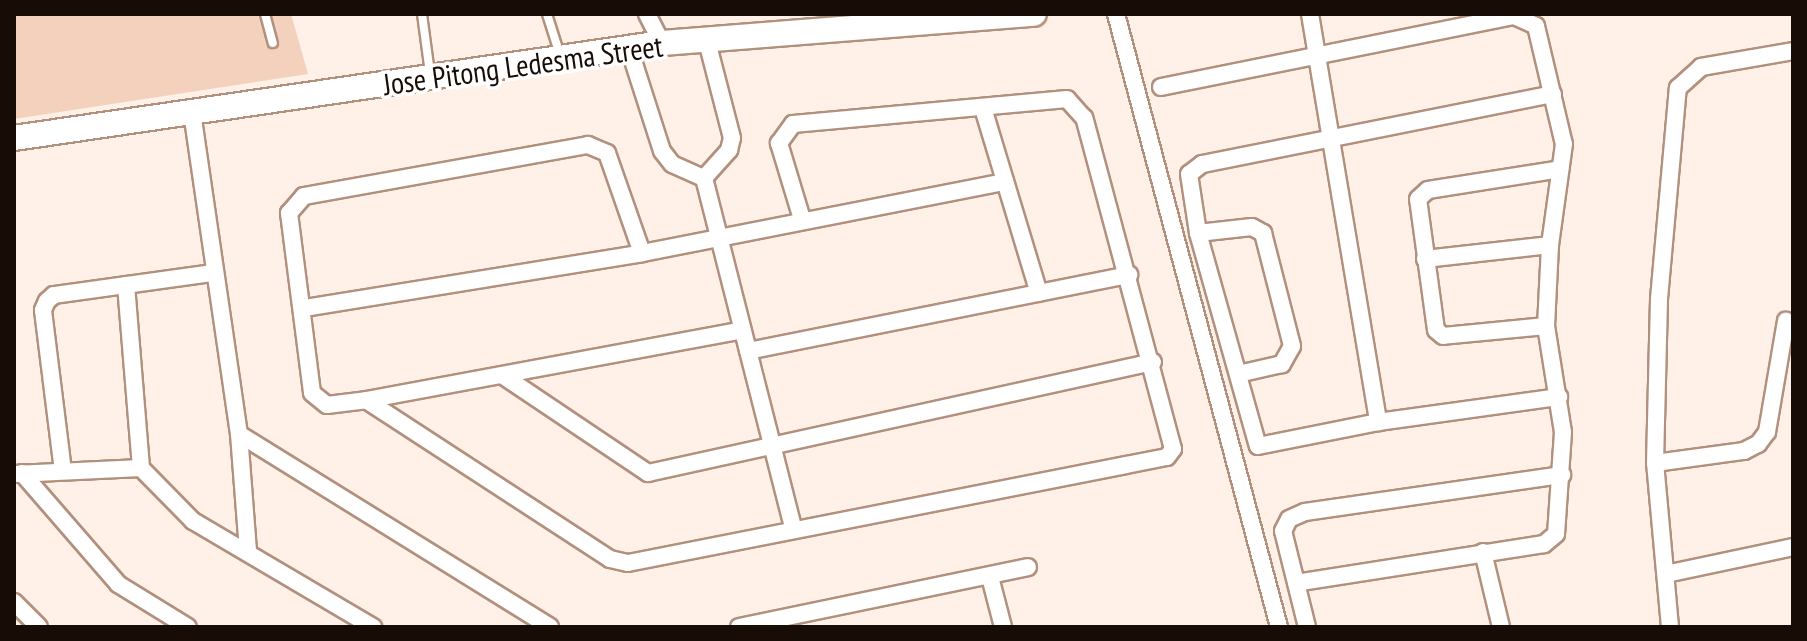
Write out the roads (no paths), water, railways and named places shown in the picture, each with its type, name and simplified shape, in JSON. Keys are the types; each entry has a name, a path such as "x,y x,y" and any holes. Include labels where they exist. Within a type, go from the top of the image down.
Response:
{"main road":[{"name":"Jose Pitong Ledesma Street","path":"14,138 662,43 1034,14"}],"street":[{"path":"647,14 662,43"},
{"path":"1116,14 1279,627"},
{"path":"1310,14 1378,422"},
{"path":"1161,87 1526,17 1536,26 1564,144 1550,245 1546,326 1559,397 1562,475 1552,541 1296,583"},
{"path":"704,178 729,150 732,138 707,41"},
{"path":"629,48 662,151 672,164 704,178"},
{"path":"1670,627 1655,463 1659,299 1678,88 1701,67 1793,51"},
{"path":"1258,446 1198,233 1189,174 1195,169 1329,136 1553,94"},
{"path":"366,400 610,559 628,563 1167,457 1174,440 1129,275 1078,107 1067,99 793,124 779,143 802,219"},
{"path":"983,108 1039,293"},
{"path":"192,112 212,273 239,434 248,552"},
{"path":"642,253 607,153 588,145 304,196 289,213 304,308 312,393 327,405 366,400 742,330"},
{"path":"1546,326 1443,336 1431,320 1417,208 1418,199 1428,190 1560,169"},
{"path":"704,178 794,530"},
{"path":"304,308 642,253 718,235 1005,182"},
{"path":"1198,233 1252,227 1263,233 1292,346 1282,364 1238,374"},
{"path":"1425,259 1550,245"},
{"path":"63,471 43,310 54,295 212,273"},
{"path":"748,351 1129,275"},
{"path":"126,285 141,468 193,521 372,627"},
{"path":"1655,463 1744,451 1758,444 1767,432 1786,321"},
{"path":"502,375 648,473 773,448 1153,362"},
{"path":"1232,451 1378,422 1559,397"},
{"path":"239,434 550,627"},
{"path":"18,474 141,468"},
{"path":"18,474 118,584 188,627"},
{"path":"1307,627 1283,531 1289,519 1305,512 1562,475"},
{"path":"1666,574 1793,547"},
{"path":"1483,552 1501,627"},
{"path":"739,627 1028,567"},
{"path":"990,577 1003,627"},
{"path":"14,602 39,627"}],"lane":[{"path":"265,14 273,43"},
{"path":"422,14 431,78"},
{"path":"547,14 560,58"}]}
